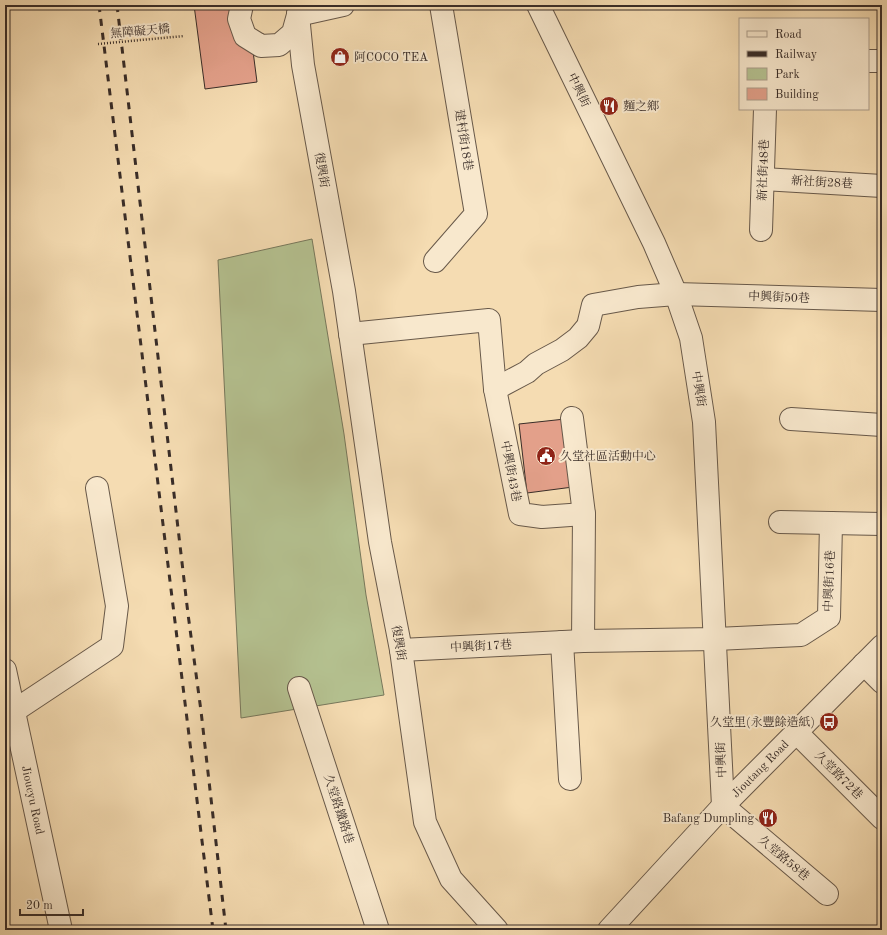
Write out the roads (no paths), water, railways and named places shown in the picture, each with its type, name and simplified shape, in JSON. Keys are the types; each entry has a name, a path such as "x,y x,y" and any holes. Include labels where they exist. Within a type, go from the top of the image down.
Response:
{"street":[{"path":"242,5 239,19 245,36 261,46 279,45 293,33 297,8 343,5"},
{"name":"建村街18巷","path":"435,261 476,214 441,5"},
{"name":"中興街","path":"538,5 654,243 676,294 691,338 704,422 716,639 723,806"},
{"name":"復興街","path":"297,8 303,65 344,291 380,542 401,650 425,822 451,879 497,930"},
{"path":"869,61 882,61"},
{"name":"新社街48巷","path":"761,230 765,110"},
{"name":"新社街28巷","path":"763,179 882,186"},
{"name":"中興街50巷","path":"495,389 527,372 536,364 562,350 578,338 588,326 593,305 638,297 676,294 882,300"},
{"path":"350,334 489,320 495,389"},
{"name":"中興街43巷","path":"495,389 520,514 542,517 584,514"},
{"path":"572,418 584,514 583,641"},
{"path":"791,419 882,425"},
{"path":"10,713 112,646 117,606 97,488"},
{"path":"780,522 882,524"},
{"name":"中興街16巷","path":"716,639 801,635 829,617 831,523"},
{"name":"中興街17巷","path":"401,650 583,641 716,639"},
{"path":"562,642 570,779"},
{"name":"Jioutang Road","path":"609,930 723,806 882,646"},
{"path":"864,664 882,682"},
{"name":"Jioucyu Road","path":"5,670 10,713 42,840 61,930"},
{"name":"久堂路鐵路巷","path":"300,688 378,930"},
{"name":"久堂路72巷","path":"796,732 882,818"},
{"name":"久堂路58巷","path":"723,806 827,894"}],"railway":[{"path":"99,5 213,930"},
{"path":"117,5 226,930"}],"place":[{"name":"阿COCO TEA","path":"340,57"},
{"name":"麵之鄉","path":"609,106"},
{"name":"久堂社區活動中心","path":"546,456"},
{"name":"久堂里(永豐餘造紙)","path":"829,722"},
{"name":"Bafang Dumpling","path":"768,818"}]}
